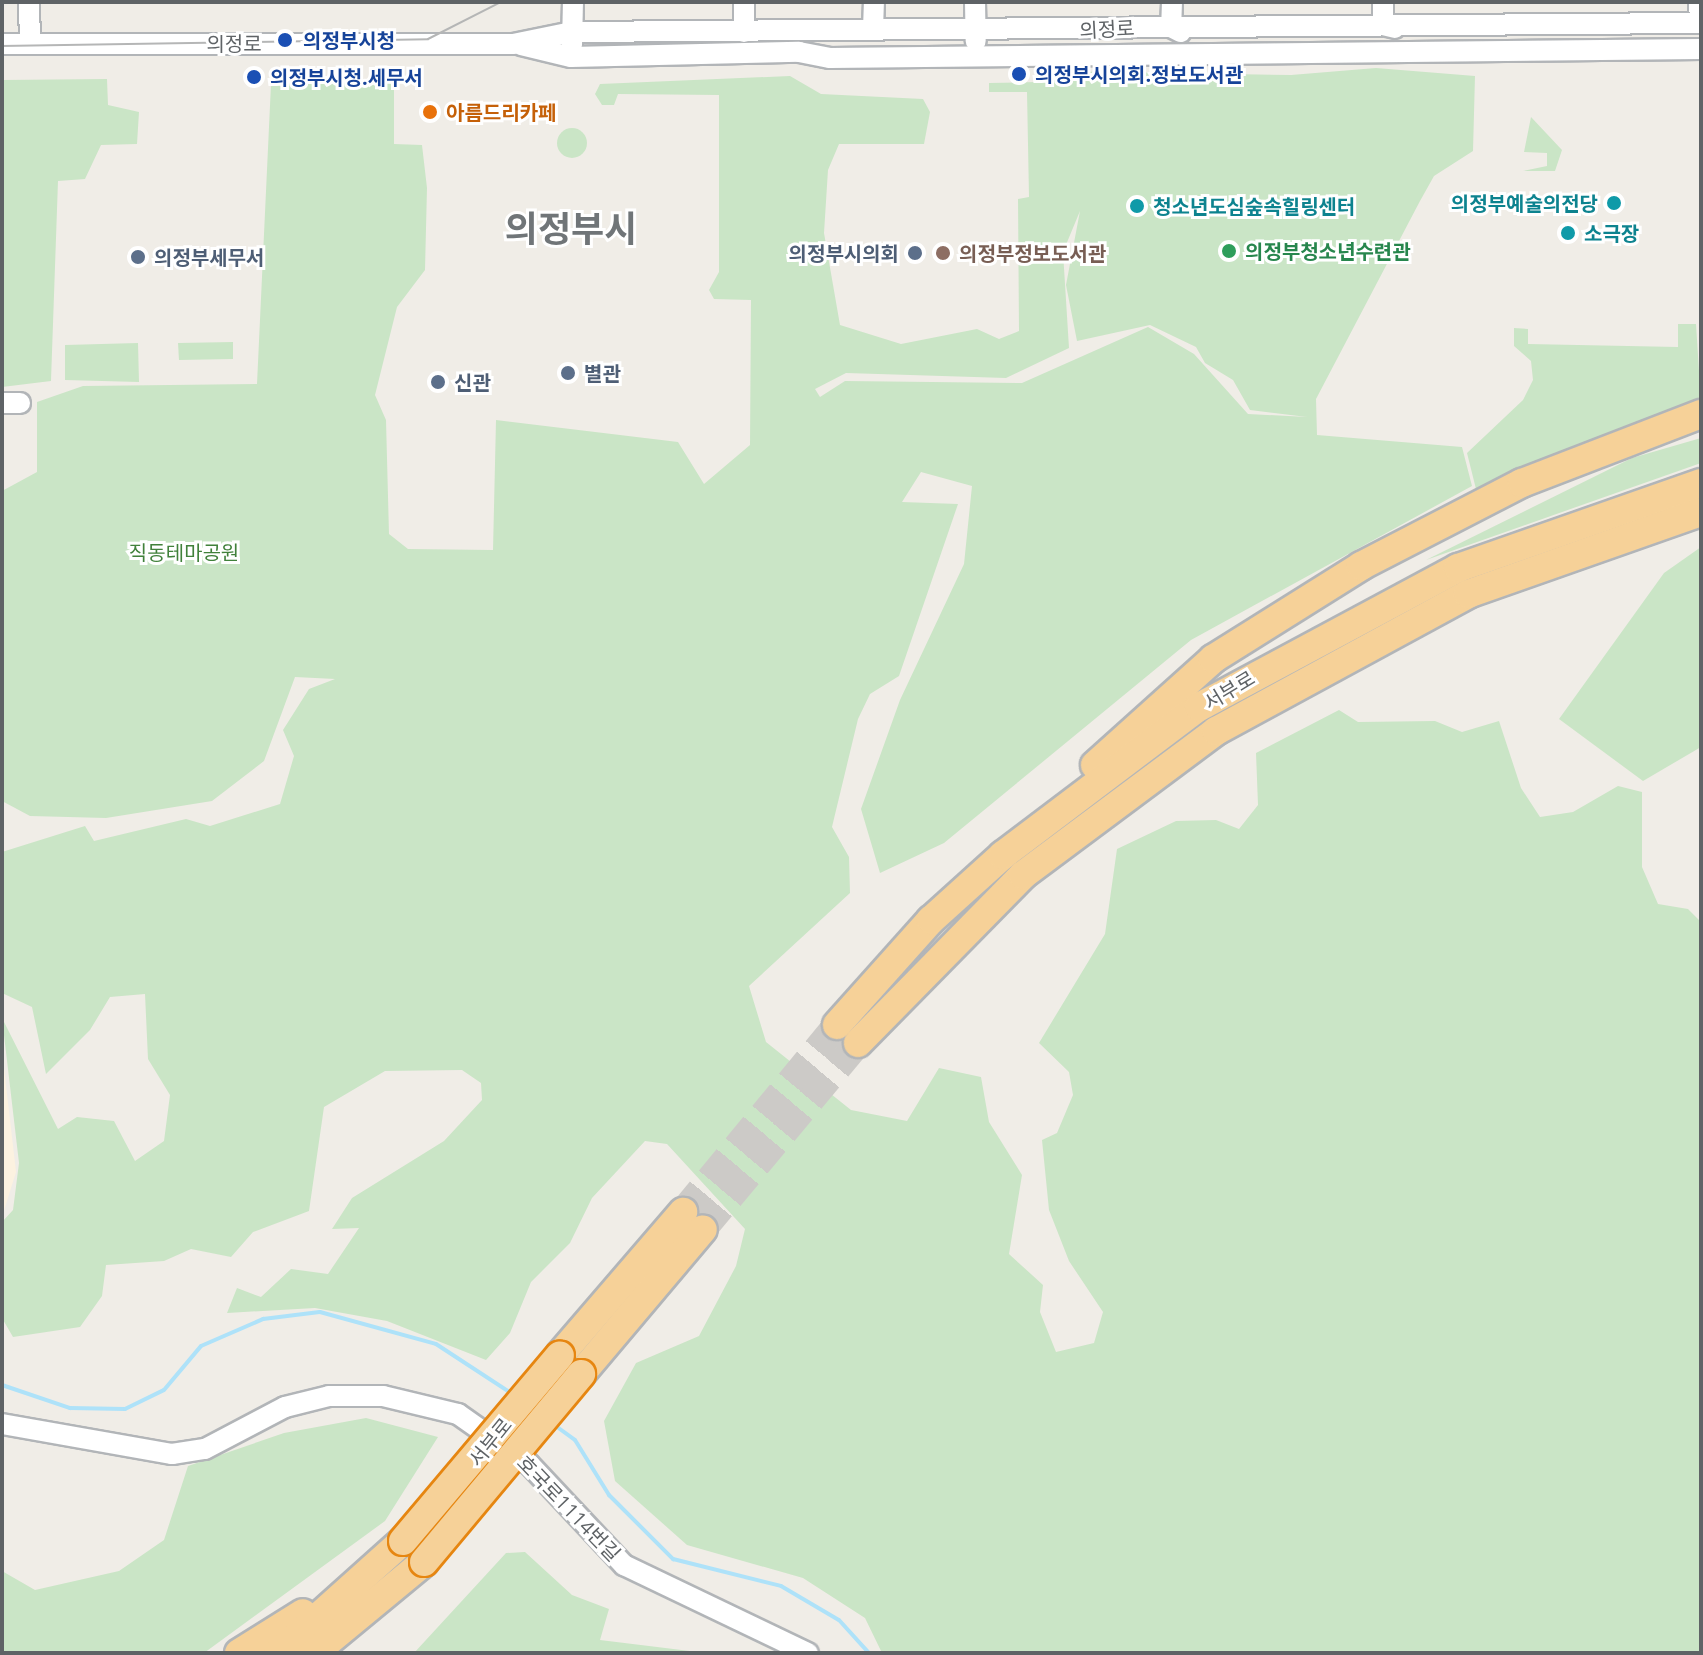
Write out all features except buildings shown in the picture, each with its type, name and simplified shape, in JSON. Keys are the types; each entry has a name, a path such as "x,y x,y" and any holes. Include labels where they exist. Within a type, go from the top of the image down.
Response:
{"highway":[{"path":"1032,832 1146,712 1281,613 1510,488 1701,414"},
{"name":"서부로","path":"1701,483 1530,538 1379,605 1199,707 1032,832 931,920 848,1034 1023,875 1216,731 1468,594 1701,512"},
{"name":"서부로","path":"278,1653 403,1541 560,1355 693,1221 581,1374 424,1562 314,1653"},
{"path":"239,1653 365,1574"},
{"path":"325,1653 356,1620"}],"street":[{"path":"29,2 30,43"},
{"path":"571,57 573,2"},
{"path":"744,2 744,32"},
{"path":"873,29 874,2"},
{"path":"975,2 976,57"},
{"path":"1127,53 1166,40 1207,38 1171,27 1172,2"},
{"path":"1371,52 1436,36 1383,25 1383,2"},
{"path":"1699,2 1700,23"},
{"name":"의정로","path":"2,44 513,44 572,32 1700,23"},
{"name":"의정로","path":"513,44 571,57 976,57 1701,49"},
{"name":"호국로1114번길","path":"2,1424 172,1454 205,1449 285,1407 329,1396 383,1396 458,1414 529,1464 624,1565 808,1653"}],"shaded area":[{"path":"2,1051 16,1172 2,1217"}],"green space":[{"name":"직동테마공원","path":"1376,68 1475,76 1473,151 1434,176 1316,399 1317,435 1462,447 1472,486 1191,640 944,843 880,873 861,809 900,700 964,564 972,486 921,472 902,502 958,504 899,676 870,694 858,719 832,827 849,857 850,893 749,986 766,1042 851,1110 907,1121 939,1068 981,1077 989,1122 1022,1175 1009,1254 1043,1285 1040,1312 1056,1352 1094,1343 1103,1312 1069,1261 1049,1210 1042,1140 1057,1133 1073,1095 1069,1072 1039,1043 1105,934 1117,849 1176,821 1216,820 1239,829 1258,805 1256,753 1339,710 1358,722 1435,721 1462,732 1499,721 1521,788 1540,817 1573,812 1618,786 1642,792 1642,867 1658,904 1688,909 1701,922 1701,1653 882,1653 865,1618 803,1578 687,1545 615,1481 604,1421 636,1363 699,1336 736,1266 745,1229 667,1144 645,1141 592,1198 570,1243 531,1282 510,1333 486,1360 387,1321 315,1308 227,1313 237,1288 261,1297 291,1269 328,1274 359,1228 332,1229 352,1198 444,1141 482,1100 481,1083 462,1070 385,1071 324,1107 309,1211 253,1232 231,1257 191,1249 164,1261 106,1265 102,1296 80,1327 13,1337 2,1318 2,1222 13,1210 19,1163 2,1018 58,1129 77,1117 114,1121 135,1161 164,1141 170,1095 148,1059 145,994 110,997 90,1030 46,1074 32,1007 2,993 2,852 85,826 94,841 186,819 210,826 280,804 294,756 283,730 309,689 335,679 295,677 264,761 212,801 106,818 30,816 2,801 2,491 37,472 37,402 83,386 257,384 271,84 394,81 394,144 422,145 427,188 425,270 397,307 375,395 386,420 389,534 408,549 493,550 496,420 678,442 704,484 750,445 751,300 714,299 709,290 719,272 719,95 618,94 614,105 602,105 595,94 600,84 790,76 821,94 923,99 930,112 924,144 839,144 828,170 824,233 840,325 901,344 977,329 999,339 1019,331 1018,199 1029,197 1027,92 989,92 989,83 1037,82 1052,71 1291,75","holes":["1080,211 1066,285 1077,341 1150,325 1196,347 1205,363 1233,380 1250,410 1307,417 1248,414 1194,354 1148,327 1022,383 845,381 820,397 815,389 846,373 1006,378 1069,348 1063,252"]},
{"path":"107,79 108,105 139,112 137,144 101,145 85,179 58,181 51,381 2,387 2,80"},
{"path":"1531,117 1562,150 1555,171 1523,171 1547,166 1547,153 1524,152"},
{"path":"572,128 583,132 587,143 583,154 572,158 561,154 557,143 561,132"},
{"path":"1678,324 1696,324 1701,402 1572,448 1477,493 1467,453 1523,400 1533,380 1531,361 1514,346 1514,328 1528,329 1528,344 1678,347"},
{"path":"233,342 233,359 179,360 178,343"},
{"path":"138,343 139,382 65,380 65,345"},
{"path":"1701,438 1701,463 1426,560 1632,458"},
{"path":"1701,547 1701,747 1643,781 1559,719 1664,573"},
{"path":"366,1418 438,1437 385,1521 204,1653 2,1653 2,1571 35,1590 119,1571 164,1540 188,1466 284,1433"},
{"path":"525,1552 572,1595 609,1609 600,1640 706,1653 414,1653 506,1553"}],"waterway":[{"path":"2,1385 70,1408 125,1409 164,1390 201,1346 263,1319 320,1312 436,1344 514,1395"},
{"path":"553,1424 575,1440 609,1495 673,1559 781,1586 839,1620 869,1653"}],"tunnel":[{"path":"683,1212 837,1025"},
{"path":"703,1229 858,1043"}],"tram line":[{"path":"2,46 428,39 501,2"}],"place":[{"name":"의정부시청","path":"285,40"},
{"name":"의정부시의회.정보도서관","path":"1019,74"},
{"name":"의정부시청.세무서","path":"254,77"},
{"name":"아름드리카페","path":"430,112"},
{"name":"의정부예술의전당","path":"1614,203"},
{"name":"청소년도심숲속힐링센터","path":"1137,206"},
{"name":"소극장","path":"1568,233"},
{"name":"의정부청소년수련관","path":"1229,251"},
{"name":"의정부시의회","path":"915,253"},
{"name":"의정부정보도서관","path":"943,253"},
{"name":"의정부세무서","path":"138,257"},
{"name":"별관","path":"568,373"},
{"name":"신관","path":"438,382"}],"district":[{"name":"의정부시","path":"571,229"}]}
